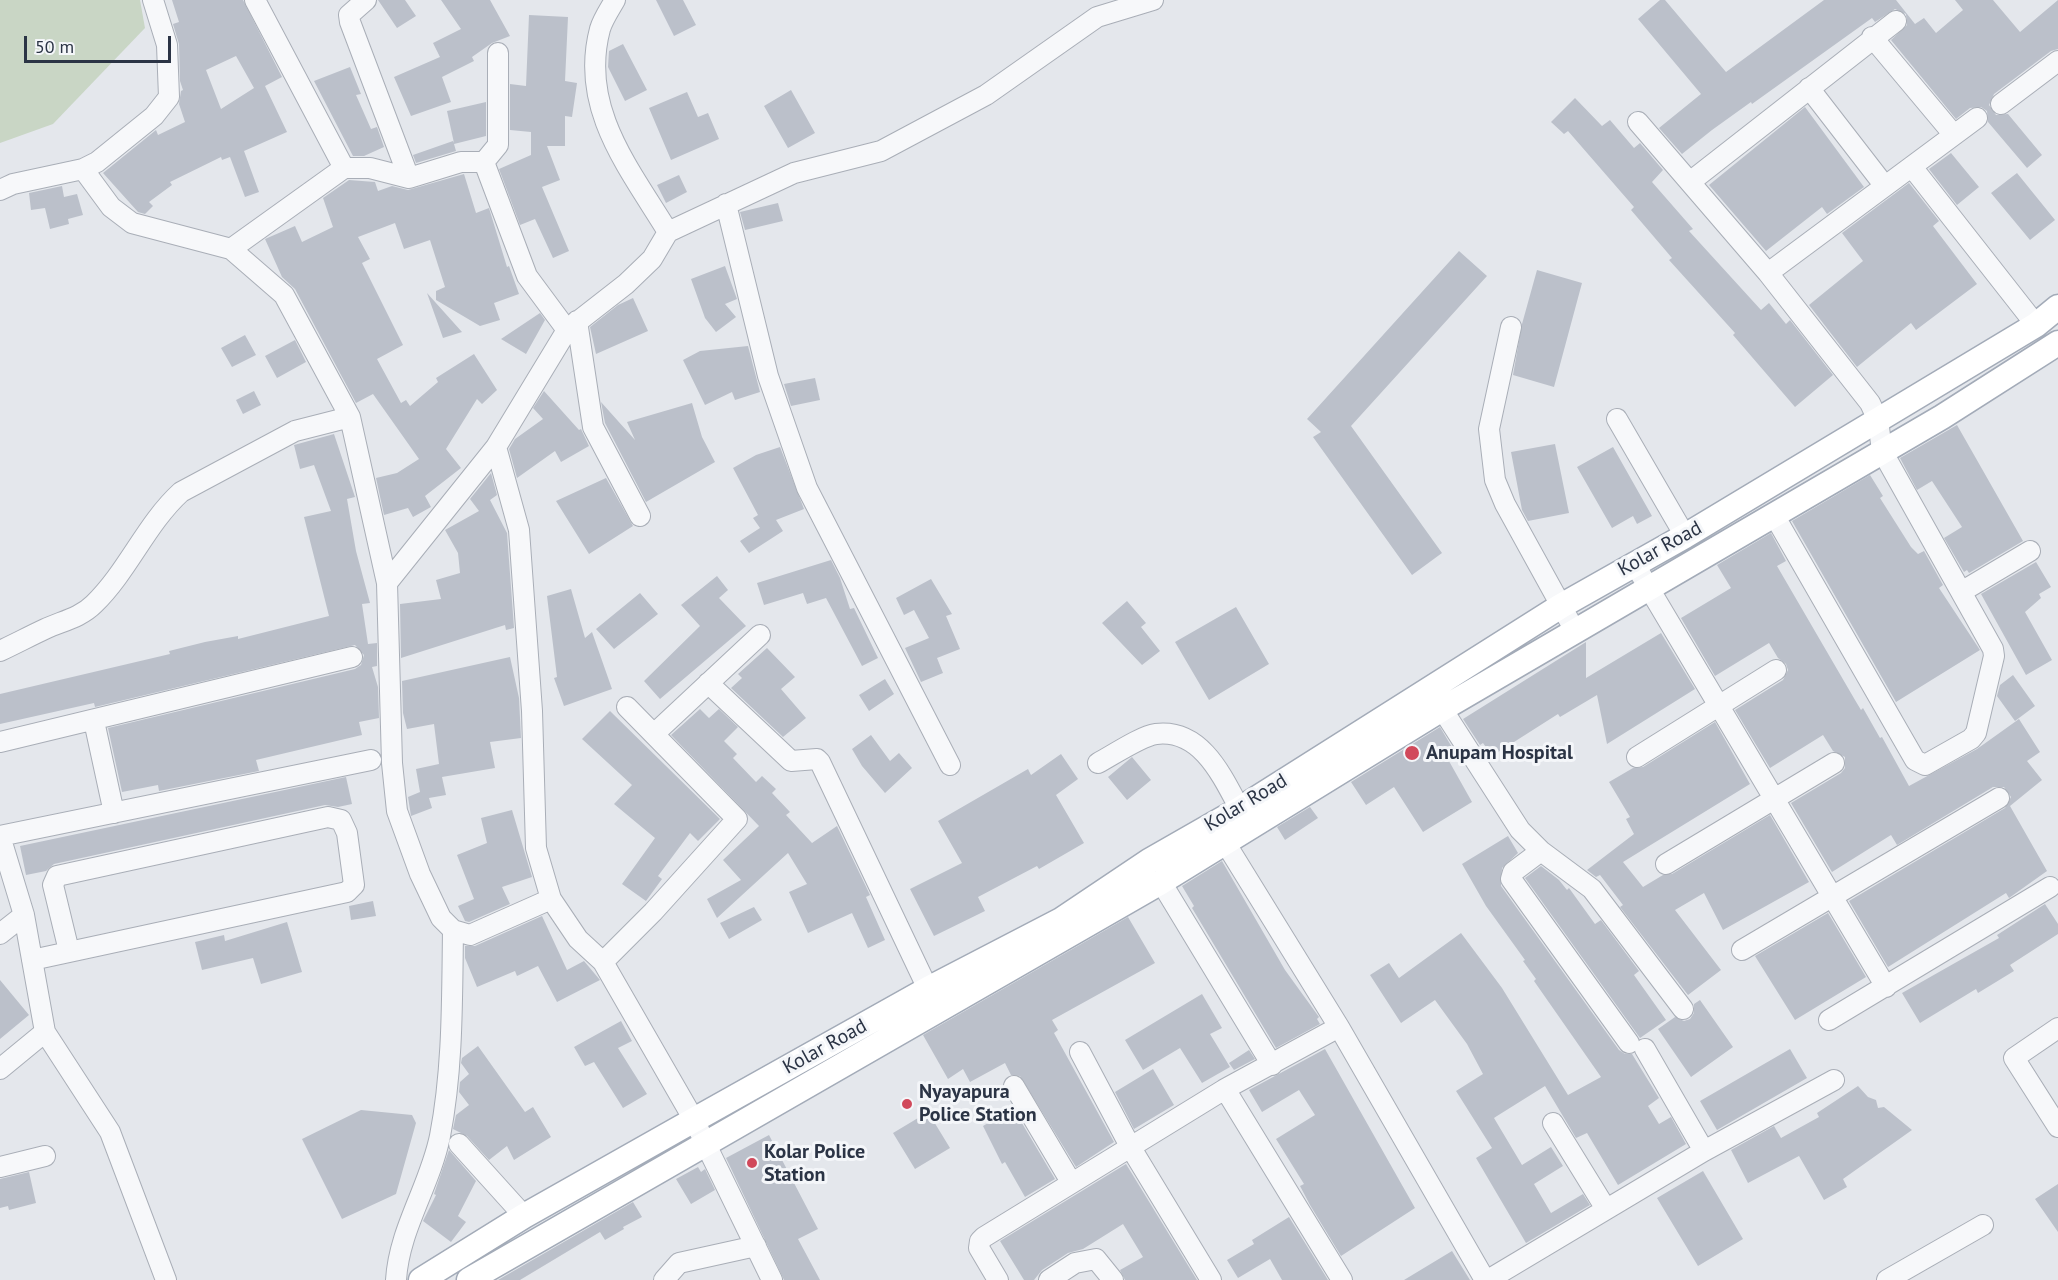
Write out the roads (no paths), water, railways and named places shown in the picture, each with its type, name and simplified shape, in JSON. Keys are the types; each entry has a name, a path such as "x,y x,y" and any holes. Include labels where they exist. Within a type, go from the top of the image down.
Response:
{"main road":[{"name":"Kolar Road","path":"1245,818 1430,688 1561,606 1685,536 2036,325 2058,306"},
{"name":"Kolar Road","path":"421,1280 524,1216 694,1120 928,989 1061,920 1149,861 1219,833 1442,709 1942,417 2058,343"},
{"name":"Kolar Road","path":"469,1280 1161,882 1219,833"},
{"path":"886,1013 898,1035"}],"street":[{"path":"0,190 13,184 83,169 97,162 154,116 169,97 167,45 153,0"},
{"path":"255,0 344,168"},
{"path":"366,0 349,15 350,22 409,178"},
{"path":"615,0 600,27 595,61 596,96 604,123 668,232"},
{"path":"387,583 496,447 572,325 632,278 652,259 668,232 794,173 881,151 986,95 1097,16 1153,0"},
{"path":"1690,182 1872,37 1896,21"},
{"path":"1872,37 1954,135"},
{"path":"484,162 498,145 498,53"},
{"path":"2001,104 2058,61"},
{"path":"1809,88 1884,185"},
{"path":"1768,273 1977,118"},
{"path":"1638,122 1768,273 1863,392 1878,420 1882,450 1993,649 1979,727 1971,739 1925,765 1914,760 1774,515"},
{"path":"231,249 344,168 370,168 409,178 461,162 484,162"},
{"path":"484,162 527,276 572,325 593,427 640,516"},
{"path":"1912,167 2036,325"},
{"path":"83,169 111,207 132,223 231,249 284,295 350,417 387,583 392,763 397,811 420,874 441,918 453,930 470,935 551,899"},
{"path":"726,204 768,376 807,488 950,765"},
{"path":"1511,327 1489,429 1495,480 1504,504 1575,631"},
{"path":"0,651 47,628 74,618 93,605 113,582 168,504 181,492 295,431 350,417"},
{"path":"1617,419 1685,536"},
{"path":"496,447 519,530 532,711 536,848 551,899 578,939 603,962 694,1120 772,1280"},
{"path":"1961,592 2030,551"},
{"path":"1634,563 1886,987"},
{"path":"654,734 760,635"},
{"path":"0,742 352,657"},
{"path":"1638,757 1776,670"},
{"path":"708,683 791,761 817,759 820,762 928,989"},
{"path":"1430,688 1520,830 1541,851 1592,889 1683,1009"},
{"path":"603,962 736,821 736,817 627,707"},
{"path":"94,721 114,813"},
{"path":"1098,763 1156,734 1185,737 1196,741 1209,757 1245,818"},
{"path":"166,1280 110,1132 45,1032 24,915 0,836 371,760"},
{"path":"1666,864 1834,763"},
{"path":"1742,950 1999,798"},
{"path":"32,960 347,892 354,885 347,833 341,820 328,818 57,876 53,885 69,951"},
{"path":"1219,833 1340,1027 1486,1280 1704,1150 1834,1080"},
{"path":"1541,851 1513,872 1510,879 1637,1046 1704,1150"},
{"path":"1161,882 1272,1065"},
{"path":"1829,1020 2050,887"},
{"path":"0,934 24,915"},
{"path":"396,1280 399,1249 430,1178 440,1136 452,1019 453,930"},
{"path":"998,1280 980,1248 980,1241 1071,1182 1131,1148 1225,1089 1340,1027"},
{"path":"2058,1028 2014,1058 2058,1127"},
{"path":"0,1069 45,1032"},
{"path":"1080,1052 1131,1148 1211,1280"},
{"path":"1014,1086 1071,1182"},
{"path":"1225,1089 1342,1280"},
{"path":"1553,1123 1606,1209"},
{"path":"459,1144 524,1216"},
{"path":"0,1167 45,1156"},
{"path":"1887,1280 1983,1225"},
{"path":"664,1280 679,1263 756,1246"},
{"path":"1049,1280 1075,1263 1096,1259 1113,1280"}],"place":[{"name":"Anupam Hospital","path":"1412,753"},
{"name":"Nyayapura Police Station","path":"907,1104"},
{"name":"Kolar Police Station","path":"752,1163"}]}
